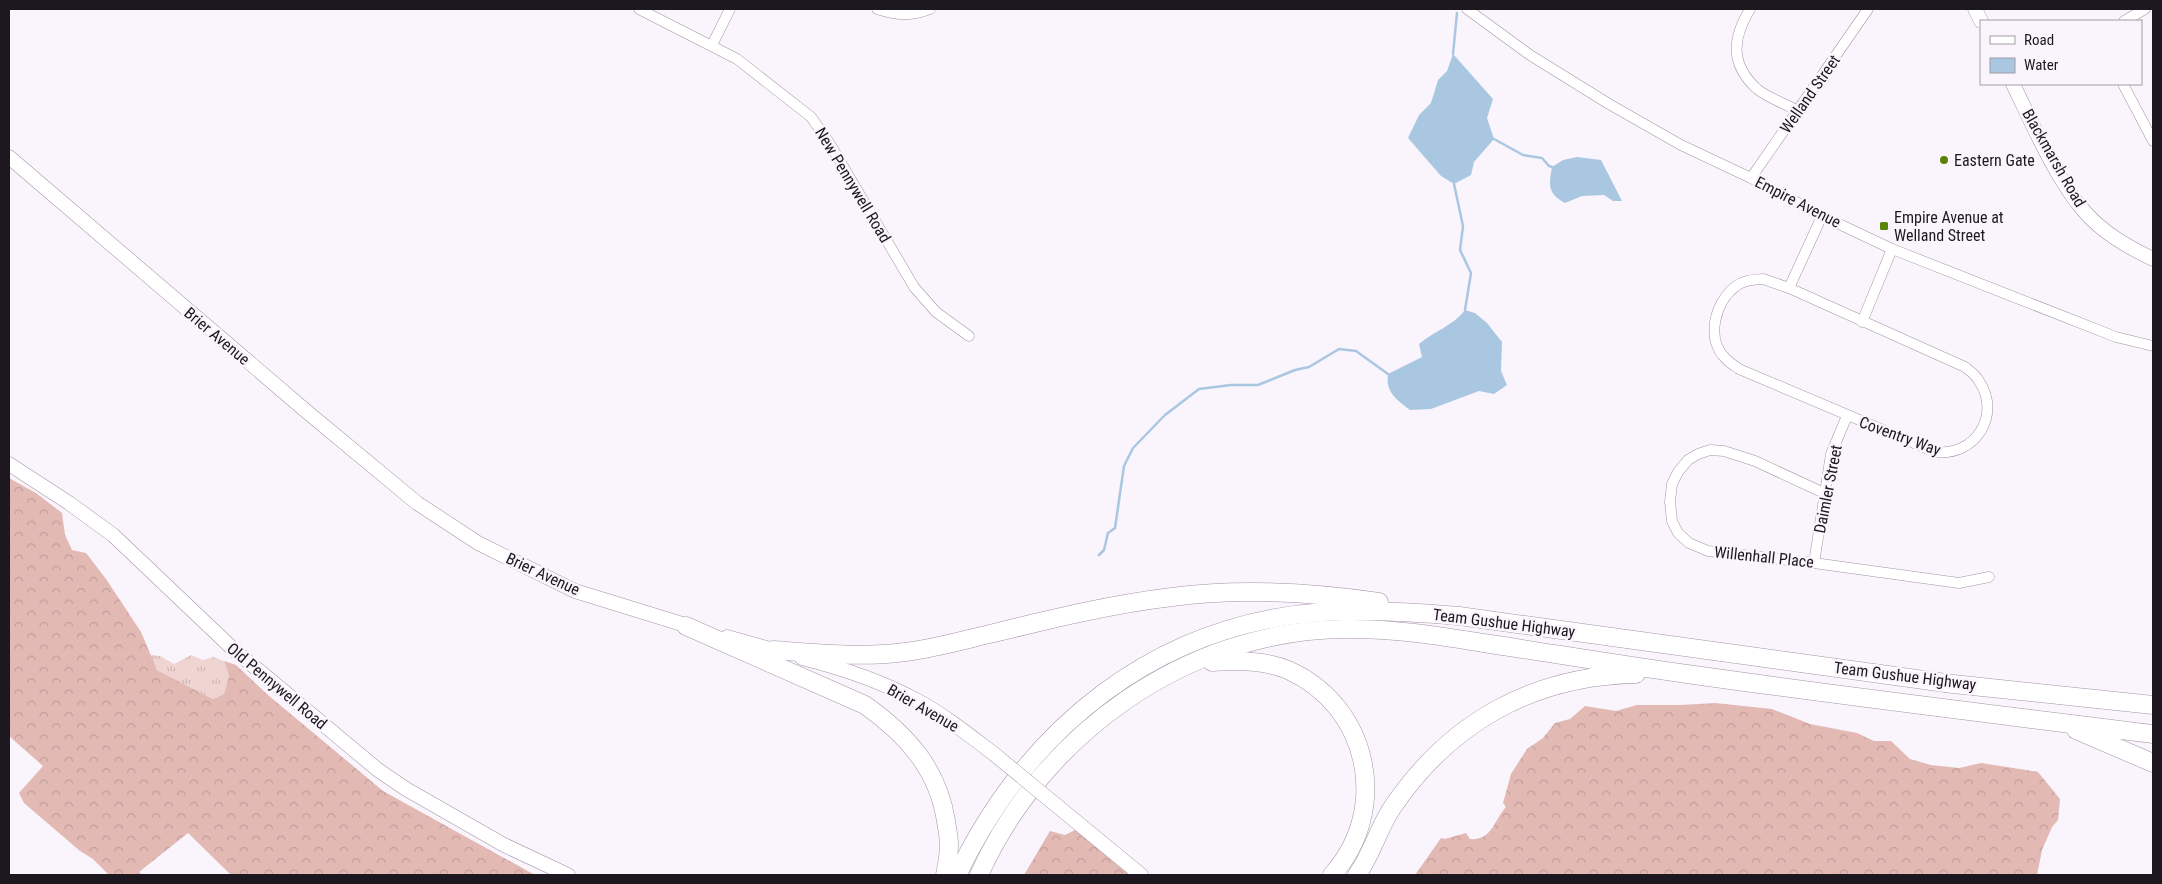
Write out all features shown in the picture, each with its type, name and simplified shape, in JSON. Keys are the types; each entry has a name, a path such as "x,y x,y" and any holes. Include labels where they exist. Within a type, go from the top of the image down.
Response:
{"highway":[{"path":"773,650 868,655 904,652 938,647 1111,606 1172,596 1243,591 1354,598 1419,607 1458,616"},
{"name":"Team Gushue Highway","path":"957,875 990,814 1025,766 1049,739 1107,689 1162,656 1225,631 1288,616 1322,612 1358,611 1401,611 1458,616 1953,684 2153,705"},
{"path":"686,626 865,705 890,722 928,766 943,801 949,844 945,875"},
{"name":"Team Gushue Highway","path":"979,875 998,836 1015,810 1060,755 1084,731 1123,700 1185,668 1239,646 1306,631 1341,629 1418,633 1683,673 2153,734"},
{"path":"1185,668 1211,662 1233,660 1270,665 1304,679 1321,691 1346,720 1356,738 1363,760 1366,782 1360,824 1344,862 1332,875"},
{"path":"1357,875 1364,865 1390,810 1404,791 1435,755 1476,721 1524,696 1581,679 1617,675 1683,673"},
{"path":"2109,699 2153,697"},
{"path":"2055,722 2153,763"}],"main road":[{"name":"Blackmarsh Road","path":"2014,85 2053,164 2084,211 2108,233 2125,245 2153,259"},
{"name":"Brier Avenue","path":"9,157 298,405 417,503 478,543 575,591 686,626 839,668 877,681 919,702 994,754 1141,875"},
{"name":"Old Pennywell Road","path":"9,464 69,503 112,535 233,649 378,770 406,789 496,841 568,875"}],"street":[{"name":"New Pennywell Road","path":"639,9 737,59 811,116 830,144 914,287 936,312 969,336"},
{"path":"712,45 730,9"},
{"path":"877,9 894,15 909,15 930,9"},
{"name":"Empire Avenue","path":"1467,9 1530,54 1609,104 1681,145 1751,178 1822,216 1892,249 2116,337 2153,346"},
{"path":"1750,9 1737,34 1737,56 1743,72 1758,90 1798,111"},
{"name":"Welland Street","path":"1751,178 1868,9"},
{"path":"2126,20 2146,9"},
{"path":"2124,85 2153,141"},
{"path":"1788,288 1822,216"},
{"path":"1862,322 1892,249"},
{"name":"Coventry Way","path":"1763,279 1788,288 1862,322 1965,367 1980,381 1988,406 1987,418 1978,436 1959,450 1946,454 1935,452 1847,416 1739,369 1725,359 1717,345 1714,327 1721,303 1737,285 1749,280 1763,279"},
{"name":"Daimler Street","path":"1814,563 1824,493 1832,454 1847,416"},
{"name":"Willenhall Place","path":"1824,493 1755,461 1717,451 1698,454 1688,460 1678,472 1672,484 1670,502 1672,521 1678,533 1689,543 1708,551 1814,563 1959,583 1989,577"}],"green space":[{"path":"9,478 36,493 62,513 65,535 72,550 86,553 106,579 141,632 157,670 213,699 224,694 229,676 224,661 236,665 268,695 383,791 535,875 231,875 188,833 139,872 142,875 109,875 93,859 80,851 24,803 19,793 43,766 9,736"},
{"path":"149,655 160,656 174,664 191,655 203,660 213,657 224,661 229,676 224,694 213,699 157,670"},
{"path":"1715,703 1772,709 1810,724 1857,733 1874,741 1891,741 1910,759 1931,765 1959,768 1981,763 2038,772 2060,799 2058,820 2052,827 2042,850 2037,875 1415,875 1441,838 1445,839 1466,833 1470,839 1477,839 1483,837 1492,829 1506,807 1503,803 1511,774 1527,749 1543,738 1555,723 1570,719 1585,706 1616,711 1637,705"},
{"path":"1075,830 1100,845 1132,875 1024,875 1050,831 1065,835"}],"water":[{"path":"1453,54 1493,99 1487,118 1494,139 1474,162 1471,175 1454,184 1441,176 1408,138 1419,115 1431,103 1438,80 1447,71"},
{"path":"1577,157 1601,160 1622,201 1613,201 1604,195 1582,196 1565,203 1555,196 1550,184 1552,167 1563,160"},
{"path":"1465,310 1475,313 1487,323 1502,342 1501,371 1507,385 1494,394 1479,391 1431,409 1410,410 1390,391 1388,374 1422,357 1419,344 1455,320"}],"waterway":[{"path":"1453,54 1457,13"},
{"path":"1494,139 1523,155 1542,158 1552,167"},
{"path":"1454,184 1463,226 1460,250 1471,273 1465,310"},
{"path":"1099,555 1104,550 1108,533 1115,528 1124,466 1133,448 1165,415 1199,389 1231,385 1258,385 1295,370 1309,367 1339,349 1356,351 1388,374"}],"place":[{"name":"Eastern Gate","path":"1944,160"},
{"name":"Empire Avenue at Welland Street","path":"1884,226"}]}
